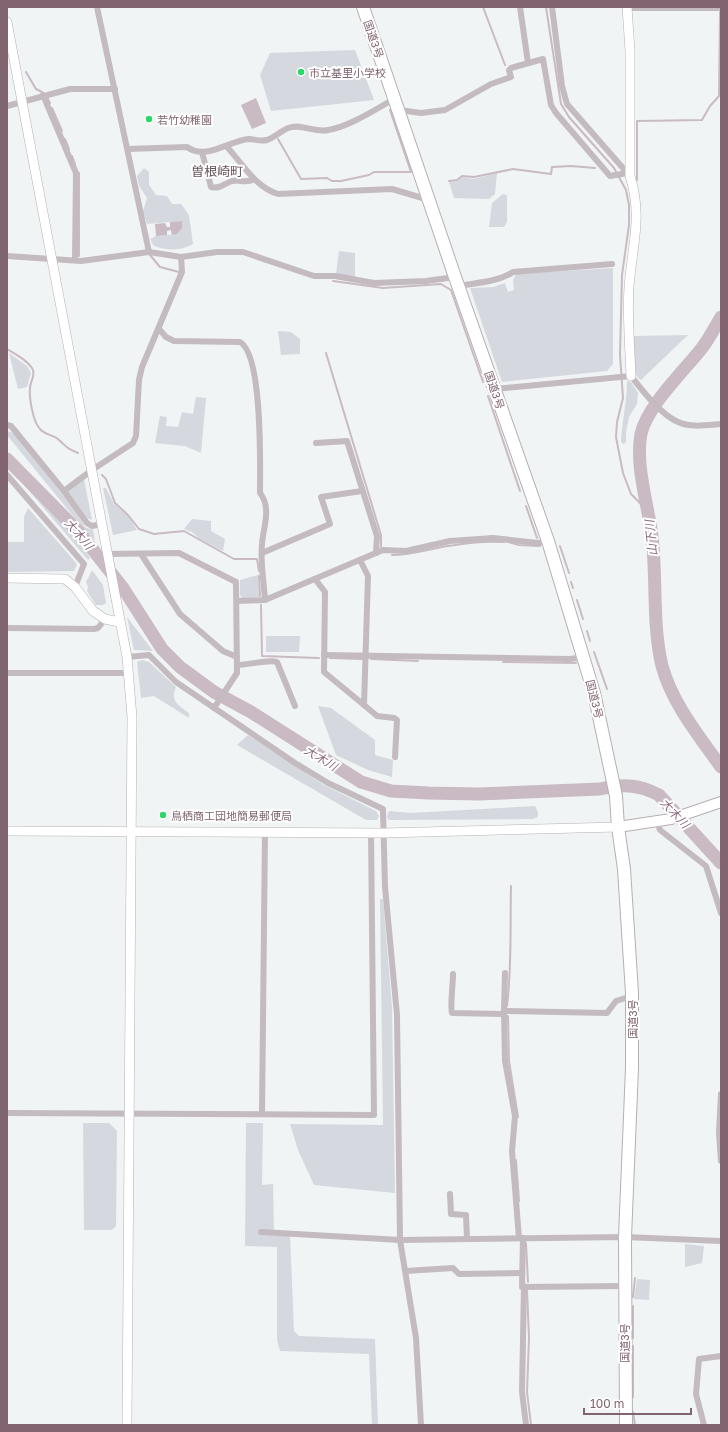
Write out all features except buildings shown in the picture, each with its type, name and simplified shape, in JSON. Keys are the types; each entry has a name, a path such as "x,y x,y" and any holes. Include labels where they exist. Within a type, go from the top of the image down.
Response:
{"highway":[{"name":"国道3号","path":"363,7 548,541 584,654 616,796 618,827 624,869 632,996 632,1068 624,1286 626,1425"}],"main road":[{"path":"618,827 671,819 719,804"}],"street":[{"path":"97,7 149,252"},
{"path":"520,7 528,63"},
{"path":"552,7 562,86 567,104 629,174"},
{"path":"721,8 628,8 630,51 629,174 635,193 637,210 629,289 631,376 667,415 678,422 689,425 721,424"},
{"path":"7,27 23,102 51,259 92,470 106,554 127,657 132,716 127,1425"},
{"path":"399,110 422,113 445,110 491,84 511,77 509,70 511,68 543,59 551,105 556,113 610,176 629,174"},
{"path":"7,106 70,89 115,89"},
{"path":"43,96 76,173 75,260"},
{"path":"128,149 187,147 190,150 202,152 227,147 248,139 261,141 268,140 288,128 296,126 317,130 328,130 368,114 394,98"},
{"path":"227,147 254,179 268,191 278,194 392,190 429,200"},
{"path":"202,152 211,187 218,188 232,181 251,181 254,179"},
{"path":"7,256 75,260 149,252 181,256 217,252 243,252 314,276 334,276 374,283 426,280 483,282 508,275 512,272 612,264"},
{"path":"64,490 133,443 136,436 139,380 142,367 159,330 182,272 181,256"},
{"path":"159,330 166,337 174,341 240,342 248,349 256,382 259,418 260,493 265,502 266,520 262,553 265,600"},
{"path":"495,389 631,376"},
{"path":"7,425 11,426 64,490 86,523 92,526 101,524"},
{"path":"316,443 347,441 377,536 376,553"},
{"path":"8,478 84,564 75,587"},
{"path":"262,553 330,524 321,497 362,491"},
{"path":"237,601 265,600 383,550 406,551 450,541 493,538 538,543 548,541"},
{"path":"106,554 179,553 236,582 237,673 215,706"},
{"path":"141,554 180,614 223,651 237,657"},
{"path":"360,560 368,576 364,705"},
{"path":"7,578 65,579 75,587 93,611 105,619 119,622"},
{"path":"315,580 325,592 323,669 326,675 377,716 394,718 397,720 395,757"},
{"path":"7,628 94,629 98,628 105,619"},
{"path":"127,657 139,654 149,655 176,682 215,706 328,783 383,809 384,887 397,1015 400,1240 416,1338 421,1425"},
{"path":"324,655 570,659 577,658 584,654"},
{"path":"237,665 272,660 277,662 295,706"},
{"path":"7,673 128,673"},
{"path":"657,821 660,830 706,866 721,913"},
{"path":"7,830 384,833 618,827"},
{"path":"262,1114 265,832"},
{"path":"7,1113 374,1115 371,833"},
{"path":"453,974 453,996 450,1008 452,1013 607,1013 616,1001 632,996"},
{"path":"505,974 505,1061 515,1116 512,1151 521,1238 522,1287 524,1286 522,1392 526,1425"},
{"path":"721,1094 719,1133 721,1162"},
{"path":"450,1194 451,1214 466,1215 467,1239"},
{"path":"261,1232 400,1240 625,1237 721,1241"},
{"path":"406,1271 453,1268 459,1274 522,1273"},
{"path":"524,1286 624,1286"},
{"path":"704,1425 696,1394 699,1359 721,1356"}],"shaded area":[{"path":"355,50 374,100 271,111 260,75 270,53"},
{"path":"256,98 266,123 252,129 241,105"},
{"path":"144,168 149,172 149,185 156,195 167,196 172,204 181,204 189,215 193,244 174,250 154,246 150,239 156,236 177,234 181,221 147,224 143,211 147,198 139,186 137,176"},
{"path":"497,173 495,194 489,199 454,198 449,182 457,181 462,177 474,179"},
{"path":"503,194 507,195 507,222 504,227 489,227 492,203"},
{"path":"182,221 182,228 177,234 172,235 171,230 167,231 167,235 156,236 155,224 165,223 167,227 170,227 170,222"},
{"path":"339,251 355,253 355,278 336,274"},
{"path":"613,268 613,364 607,371 502,382 470,288 493,287 505,283 508,292 514,290 513,280 516,274"},
{"path":"278,331 291,332 300,339 300,354 281,355"},
{"path":"688,335 641,380 639,379 635,373 633,336"},
{"path":"9,353 27,366 31,373 27,387 18,389"},
{"path":"627,381 631,382 638,393 637,404 629,417 626,442 624,444 621,442"},
{"path":"196,397 206,398 201,453 185,446 155,443 160,416 167,417 166,426 178,427 182,412 193,414"},
{"path":"7,431 15,434 74,509 85,527 93,530 95,540 82,527 7,435"},
{"path":"14,473 77,539 90,558 88,560"},
{"path":"84,479 92,520 87,518 68,492"},
{"path":"103,488 106,488 114,504 129,517 137,530 113,535"},
{"path":"28,508 77,564 74,571 7,572 7,542 24,542 24,517"},
{"path":"192,519 211,521 211,531 225,539 223,551 200,539 192,532 184,529"},
{"path":"92,570 103,585 106,603 103,605 96,605 87,591 88,587 86,582"},
{"path":"258,575 259,597 242,598 240,595 240,580"},
{"path":"127,617 153,651 134,650"},
{"path":"266,636 300,636 299,652 266,652"},
{"path":"142,660 149,662 176,687 174,696 176,702 189,713 189,718 154,696 141,698 137,662"},
{"path":"318,706 331,708 375,740 375,755 393,760 392,777 368,770 336,755"},
{"path":"248,735 324,785 376,811 379,816 377,820 366,820 237,745"},
{"path":"535,806 538,812 538,817 533,819 389,820 387,817 389,811 410,813"},
{"path":"380,899 383,899 392,1007 395,1193 314,1185 298,1150 290,1124 383,1125"},
{"path":"83,1123 109,1123 117,1131 116,1226 112,1230 84,1230"},
{"path":"246,1123 263,1123 262,1185 273,1184 274,1231 290,1234 294,1331 299,1336 375,1339 378,1425 372,1425 369,1354 280,1351 277,1340 277,1247 245,1246"},
{"path":"685,1244 704,1246 702,1263 685,1267"},
{"path":"637,1279 650,1280 649,1300 634,1299"}],"waterway":[{"path":"483,7 505,65"},
{"path":"546,7 561,104 569,117 614,168 626,190 629,205 629,225 622,275 620,355 623,398 617,422 616,437 623,473 631,494 647,510"},
{"path":"637,180 637,121 702,120 710,106 719,96 720,12"},
{"path":"26,72 36,89 42,92"},
{"path":"47,97 50,103"},
{"path":"52,108 62,131"},
{"path":"278,139 301,179 327,178 332,181 341,181 369,175 374,172 411,172 390,110"},
{"path":"65,139 69,149"},
{"path":"72,156 75,164"},
{"path":"449,181 457,180 462,176 474,177 513,169 551,174 552,167 571,166 595,168"},
{"path":"79,173 79,256"},
{"path":"150,255 160,267 179,272"},
{"path":"333,281 383,288 441,284 451,290 483,382"},
{"name":"山下川","path":"721,317 702,348 667,389 651,412 641,434 640,446 641,472 652,536 657,634 662,666 672,693 679,706 721,767"},
{"path":"7,349 18,355 33,370 30,386 30,398 33,416 38,426 42,431 57,438 67,448 78,453"},
{"path":"326,353 381,535 381,547"},
{"path":"488,396 520,491"},
{"name":"大木川","path":"7,459 79,532 123,588 162,649 180,667 214,692 251,712 361,782 391,791 479,794 600,789 616,786 637,787 659,795 721,863"},
{"path":"102,475 106,479 115,503 128,515 139,529 154,534 184,531 234,559 257,559 259,571"},
{"path":"526,506 537,538"},
{"path":"392,555 413,553 469,543 504,542"},
{"path":"508,542 519,545 540,546"},
{"path":"560,546 569,573"},
{"path":"259,576 260,596"},
{"path":"571,582 573,588"},
{"path":"577,600 583,619"},
{"path":"261,605 262,656 319,658"},
{"path":"587,631 590,641"},
{"path":"594,652 607,689"},
{"path":"330,658 362,659"},
{"path":"371,659 418,661"},
{"path":"503,662 576,663"},
{"path":"507,1006 509,991 511,886"},
{"path":"508,1016 509,1061 518,1117"},
{"path":"516,1160 519,1201"},
{"path":"526,1243 528,1282"},
{"path":"633,1297 635,1278"},
{"path":"527,1290 529,1338 527,1392 531,1425"},
{"path":"633,1306 633,1338"},
{"path":"633,1346 633,1397"},
{"path":"633,1412 635,1425"}],"place":[{"name":"市立基里小学校","path":"301,72"},
{"name":"若竹幼稚園","path":"149,119"},
{"name":"鳥栖商工団地簡易郵便局","path":"163,815"}],"district":[{"name":"曽根崎町","path":"217,171"}]}
